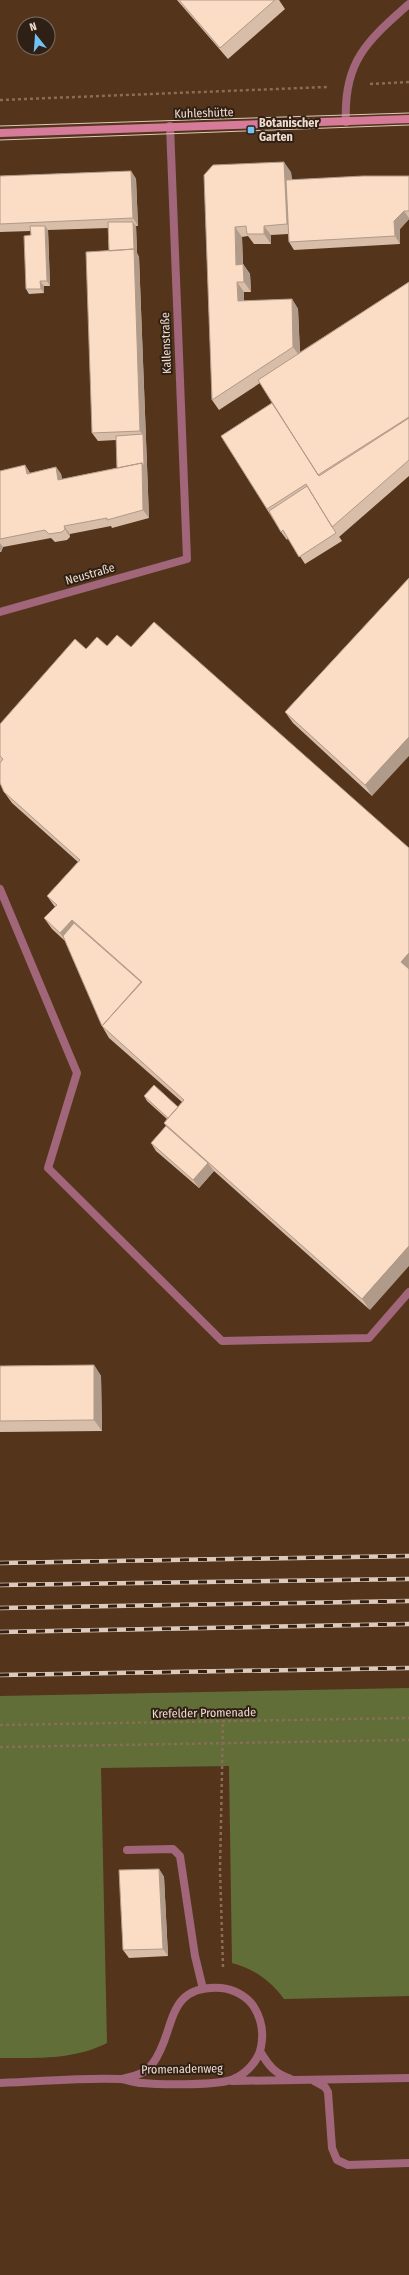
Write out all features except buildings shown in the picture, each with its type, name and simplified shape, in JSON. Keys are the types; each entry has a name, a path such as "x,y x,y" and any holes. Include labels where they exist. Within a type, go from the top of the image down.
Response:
{"street":[{"path":"346,122 348,86 355,60 373,36 409,4"},
{"name":"Kuhleshütte","path":"0,132 409,119"},
{"name":"Kallenstraße","path":"170,126 187,559"},
{"name":"Neustraße","path":"0,612 187,559"},
{"path":"0,889 77,1073 48,1168 222,1341 369,1338 409,1292"},
{"path":"127,1850 173,1849 180,1856 195,1956 203,1989"},
{"name":"Promenadenweg","path":"0,2083 122,2079 142,2083 227,2081 241,2075 253,2065 260,2051 263,2035 261,2020 253,2006 241,1995 223,1988 203,1989 182,2000 173,2013 162,2050 152,2065 140,2074 122,2079"},
{"path":"260,2051 269,2067 282,2076 297,2081"},
{"path":"227,2081 409,2078"},
{"path":"314,2080 325,2087 328,2092 332,2148 337,2160 348,2165 409,2163"}],"path":[{"path":"0,100 348,86 409,82"},
{"name":"Krefelder Promenade","path":"0,1725 409,1718"},
{"path":"223,1722 220,1870 223,1988"},
{"path":"0,1747 409,1740"}],"green space":[{"path":"409,1688 409,1996 284,1999 273,1986 261,1976 247,1968 232,1963 229,1766 101,1768 107,2043 81,2053 55,2057 0,2058 0,1696"}],"tram line":[{"path":"0,126 409,113"},
{"path":"0,140 409,125"}],"railway":[{"path":"0,1563 409,1556"},
{"path":"0,1585 409,1579"},
{"path":"0,1608 409,1601"},
{"path":"0,1632 409,1624"},
{"path":"0,1675 409,1668"}],"place":[{"name":"Botanischer Garten","path":"251,130"}]}
